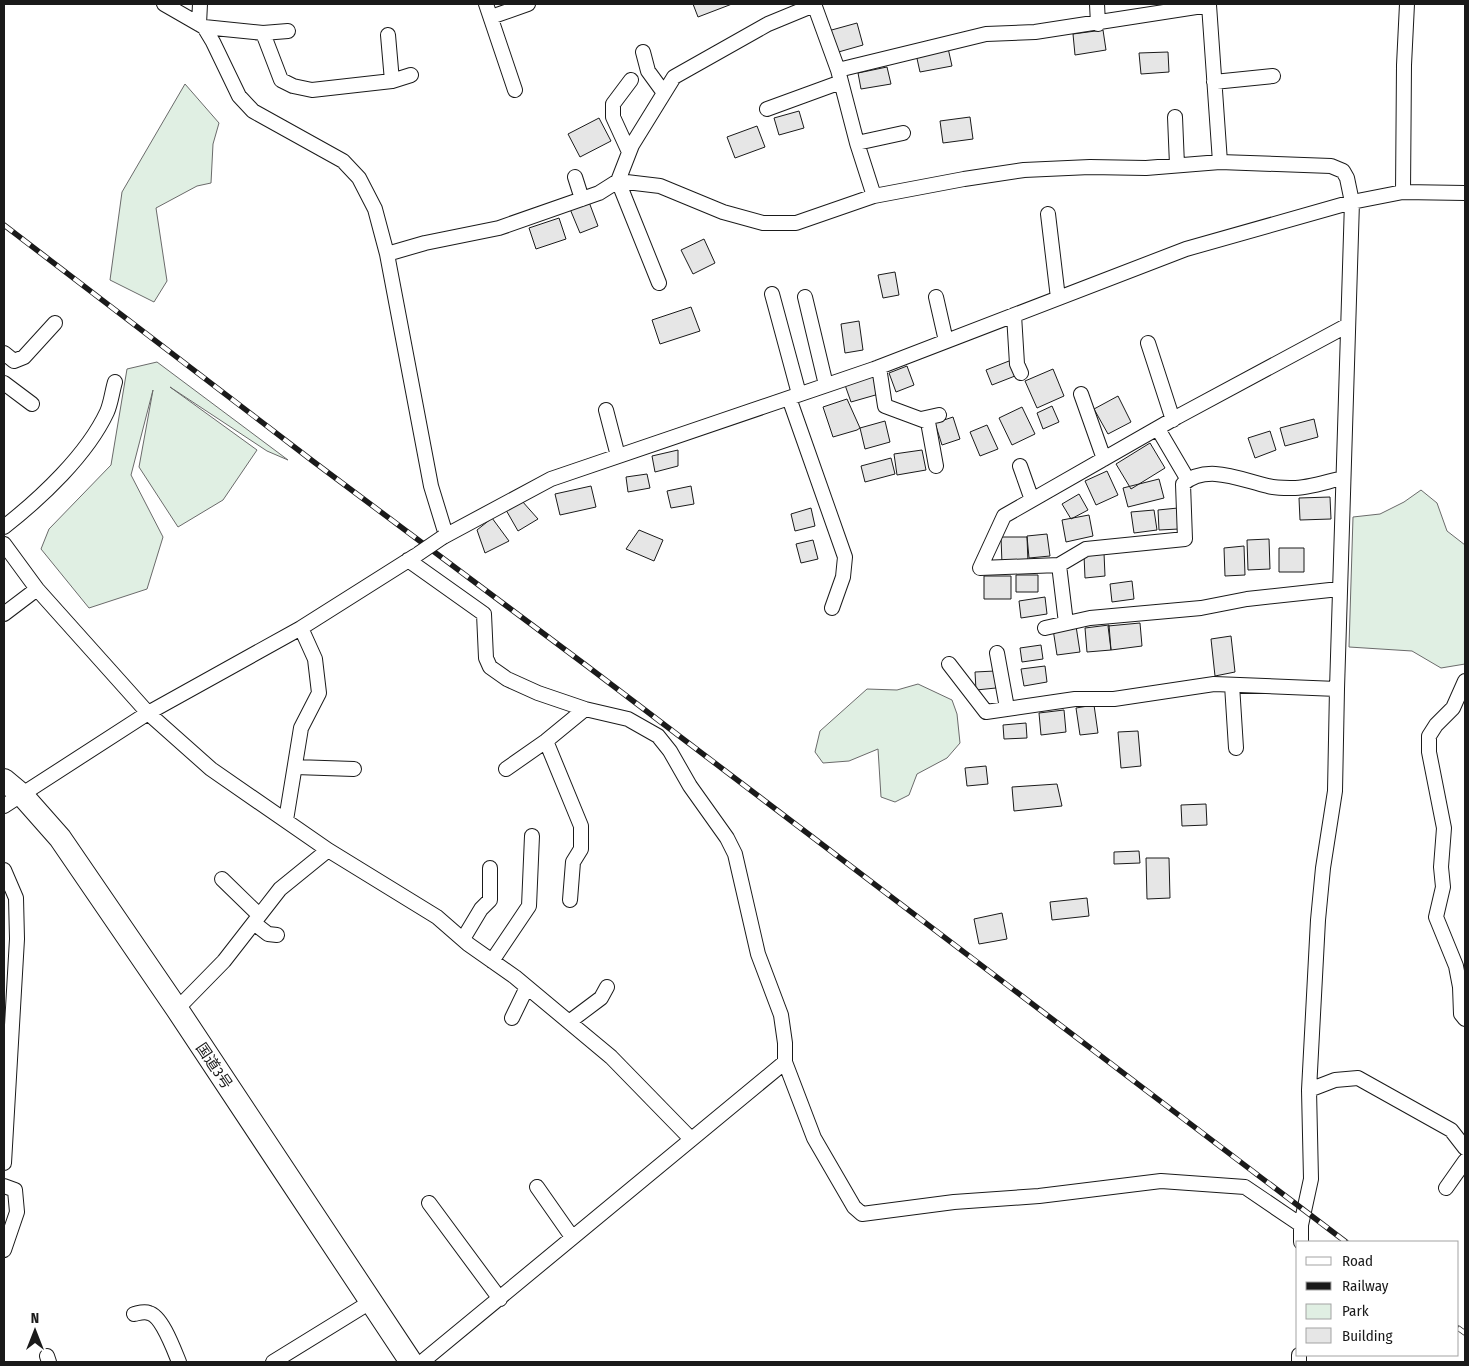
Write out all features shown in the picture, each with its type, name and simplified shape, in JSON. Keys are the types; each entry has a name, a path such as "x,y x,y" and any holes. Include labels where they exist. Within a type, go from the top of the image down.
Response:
{"highway":[{"name":"国道3号","path":"4,780 13,801 60,838 177,1009 411,1362"}],"street":[{"path":"164,4 201,26 213,42 239,96 253,111 343,161 359,178 375,209 387,254 431,486 444,536"},
{"path":"200,4 201,26"},
{"path":"515,90 488,10 528,4"},
{"path":"387,254 499,228 599,193 618,181 629,152 674,77 768,24 814,4 839,76 874,196"},
{"path":"1097,4 1098,24"},
{"path":"1403,192 1404,65 1407,4"},
{"path":"767,110 839,76 986,34 1035,32 1098,24 1209,5 1220,162"},
{"path":"201,26 264,33 288,32"},
{"path":"264,33 281,80 293,86 312,90 392,81 411,75"},
{"path":"388,35 392,81"},
{"path":"643,52 648,71 664,93"},
{"path":"1214,82 1273,76"},
{"path":"629,152 613,117 613,104 631,80"},
{"path":"1175,117 1177,166"},
{"path":"857,143 903,133"},
{"path":"618,181 660,186 723,212 763,223 796,223 874,196 964,178 1024,170 1090,167 1146,168 1220,162 1332,166 1344,171 1352,202 1336,689 1336,791 1323,868 1318,920 1309,1090 1311,1179 1301,1225 1301,1241"},
{"path":"575,177 582,199"},
{"path":"618,181 658,283"},
{"path":"13,801 148,713 301,628 444,536 551,479 878,367 1186,249 1352,202 1403,192 1465,192"},
{"path":"1048,214 1058,298"},
{"path":"772,294 794,396 845,557 843,577 832,608"},
{"path":"936,297 946,341"},
{"path":"805,298 826,385"},
{"path":"1014,315 1016,364 1020,372"},
{"path":"4,353 14,361 24,357 55,323"},
{"path":"1343,478 1293,488 1270,486 1221,474 1203,475 1188,480 1183,484 1185,539 1086,549 1059,565 980,568 1004,516 1158,428 1348,325"},
{"path":"1148,343 1173,420"},
{"path":"878,367 886,406 928,422 936,466"},
{"path":"4,527 24,511 81,454 107,411 114,382"},
{"path":"4,383 32,404"},
{"path":"1080,394 1104,459"},
{"path":"606,410 618,456"},
{"path":"921,419 938,415"},
{"path":"1158,428 1188,480"},
{"path":"1020,466 1032,500"},
{"path":"4,544 37,589 148,713 211,769 328,850 437,917 463,939 528,987 610,1057 691,1138"},
{"path":"413,557 484,614 486,658 490,667 496,673 538,693 585,709 628,720 658,736 670,751 690,786 727,838 735,854 758,954 781,1015 785,1043 785,1062 814,1138 854,1207 862,1214 954,1202 1039,1196 1161,1181 1245,1187 1301,1225"},
{"path":"1059,565 1066,624"},
{"path":"4,614 37,589"},
{"path":"1045,628 1090,618 1201,608 1247,599 1340,589"},
{"path":"286,820 301,728 319,693 315,659 301,628"},
{"path":"997,653 1008,708"},
{"path":"949,664 986,712 1075,699 1114,698 1214,684 1336,689"},
{"path":"1465,681 1459,709 1436,725 1429,736 1429,752 1444,828 1441,867 1442,887 1436,917 1456,966 1460,987 1461,1014 1465,1019"},
{"path":"1232,685 1236,748"},
{"path":"506,769 546,741 585,709"},
{"path":"546,741 581,826 581,849 573,862 570,900"},
{"path":"295,767 354,769"},
{"path":"492,961 529,906 532,836"},
{"path":"177,1009 224,961 280,889 328,850"},
{"path":"463,939 481,909 490,900 490,868"},
{"path":"4,1163 17,939 16,898 6,879"},
{"path":"222,879 268,934 277,936"},
{"path":"512,1018 528,987"},
{"path":"569,1022 601,998 607,987"},
{"path":"422,1362 500,1300 572,1237 785,1062"},
{"path":"1309,1090 1335,1080 1358,1078 1451,1130 1465,1148"},
{"path":"1446,1188 1465,1162"},
{"path":"4,1186 15,1190 17,1212 4,1250"},
{"path":"537,1187 572,1237"},
{"path":"429,1203 500,1300"},
{"path":"273,1362 372,1301"},
{"path":"134,1314 152,1313 160,1321 179,1362"}],"green space":[{"path":"185,84 219,123 213,144 211,183 197,186 156,208 167,281 154,302 110,280 122,192"},
{"path":"157,362 288,460 267,451 170,387 257,450 223,500 178,527 139,467 153,390 131,475 163,537 147,589 89,608 41,549 49,529 111,465 127,369"},
{"path":"1421,490 1437,503 1447,531 1465,545 1465,664 1441,668 1412,651 1349,647 1353,517 1380,514 1404,502"},
{"path":"918,684 952,700 957,714 960,743 947,758 917,774 909,795 895,802 881,797 878,749 849,761 823,763 815,752 820,731 867,689 897,690"}],"building":[{"path":"693,4 732,4 698,17"},
{"path":"857,23 863,45 835,53 828,31"},
{"path":"1103,30 1106,50 1075,55 1073,34"},
{"path":"948,48 952,66 920,72 916,54"},
{"path":"1168,52 1169,72 1141,74 1139,53"},
{"path":"887,67 891,84 861,89 858,73"},
{"path":"799,111 804,128 779,135 774,118"},
{"path":"970,117 973,139 943,143 940,121"},
{"path":"599,118 611,141 580,157 568,134"},
{"path":"757,126 765,147 735,158 727,137"},
{"path":"589,202 598,226 580,233 570,209"},
{"path":"559,218 566,239 536,249 529,228"},
{"path":"704,239 715,263 693,274 681,250"},
{"path":"895,272 899,295 883,298 878,275"},
{"path":"691,307 700,331 660,344 652,320"},
{"path":"859,321 863,350 845,353 841,324"},
{"path":"1009,361 1015,376 992,385 986,370"},
{"path":"907,366 914,385 896,392 889,373"},
{"path":"1053,369 1064,396 1037,408 1025,381"},
{"path":"874,376 879,394 851,402 845,385"},
{"path":"1118,396 1131,422 1108,434 1094,409"},
{"path":"847,399 860,428 833,437 823,407"},
{"path":"1052,406 1059,422 1043,429 1037,413"},
{"path":"1022,407 1035,434 1012,445 999,418"},
{"path":"953,417 960,439 942,445 935,423"},
{"path":"1314,419 1318,437 1285,446 1280,428"},
{"path":"885,421 890,442 865,449 860,428"},
{"path":"987,425 998,449 980,456 970,432"},
{"path":"1270,431 1276,450 1255,458 1248,438"},
{"path":"1150,443 1165,468 1131,489 1116,464"},
{"path":"678,450 678,466 655,472 652,456"},
{"path":"922,450 926,470 897,475 894,454"},
{"path":"891,458 895,474 865,482 861,466"},
{"path":"1107,471 1118,495 1096,505 1085,481"},
{"path":"647,474 650,488 628,492 626,477"},
{"path":"1159,479 1164,498 1128,507 1123,488"},
{"path":"591,486 596,507 560,515 555,494"},
{"path":"691,486 694,504 671,508 667,491"},
{"path":"1079,494 1088,510 1071,519 1062,504"},
{"path":"1330,497 1331,519 1300,520 1299,498"},
{"path":"522,501 538,519 518,531 506,510"},
{"path":"811,508 815,526 795,531 791,514"},
{"path":"1178,508 1179,529 1159,530 1158,510"},
{"path":"1154,510 1157,530 1134,533 1131,512"},
{"path":"1089,515 1093,536 1066,542 1062,520"},
{"path":"492,518 509,541 485,553 477,530"},
{"path":"639,530 663,540 654,561 626,549"},
{"path":"1047,534 1050,556 1029,558 1027,536"},
{"path":"1001,537 1027,537 1028,563 1002,564"},
{"path":"1269,539 1270,569 1248,570 1247,540"},
{"path":"813,540 818,559 801,563 796,544"},
{"path":"1244,546 1245,575 1225,576 1224,548"},
{"path":"1279,548 1304,548 1304,572 1279,572"},
{"path":"1104,553 1105,576 1085,578 1084,555"},
{"path":"1016,575 1038,575 1038,592 1016,592"},
{"path":"984,576 1011,576 1011,599 984,599"},
{"path":"1132,581 1134,599 1112,602 1110,584"},
{"path":"1045,597 1047,614 1021,618 1019,601"},
{"path":"1140,623 1142,646 1111,650 1108,626"},
{"path":"1109,625 1111,650 1087,652 1085,628"},
{"path":"1076,626 1080,652 1057,655 1053,629"},
{"path":"1231,636 1235,672 1215,676 1211,639"},
{"path":"1041,645 1043,659 1022,662 1020,648"},
{"path":"1045,666 1047,682 1024,686 1021,669"},
{"path":"995,671 996,688 976,690 975,672"},
{"path":"1094,705 1098,733 1080,735 1076,708"},
{"path":"1064,710 1066,732 1041,735 1039,713"},
{"path":"1026,723 1027,738 1004,739 1003,725"},
{"path":"1138,731 1141,766 1121,768 1118,732"},
{"path":"986,766 988,784 967,786 965,768"},
{"path":"1057,784 1062,806 1014,811 1012,787"},
{"path":"1206,804 1207,825 1182,826 1181,805"},
{"path":"1139,851 1140,863 1114,864 1114,852"},
{"path":"1146,858 1169,858 1170,898 1147,899"},
{"path":"1087,898 1089,916 1052,920 1050,902"},
{"path":"1002,913 1007,939 979,944 974,919"}],"railway":[{"path":"4,225 314,462 587,666 1345,1241"},
{"path":"1459,1329 1465,1333"}]}
